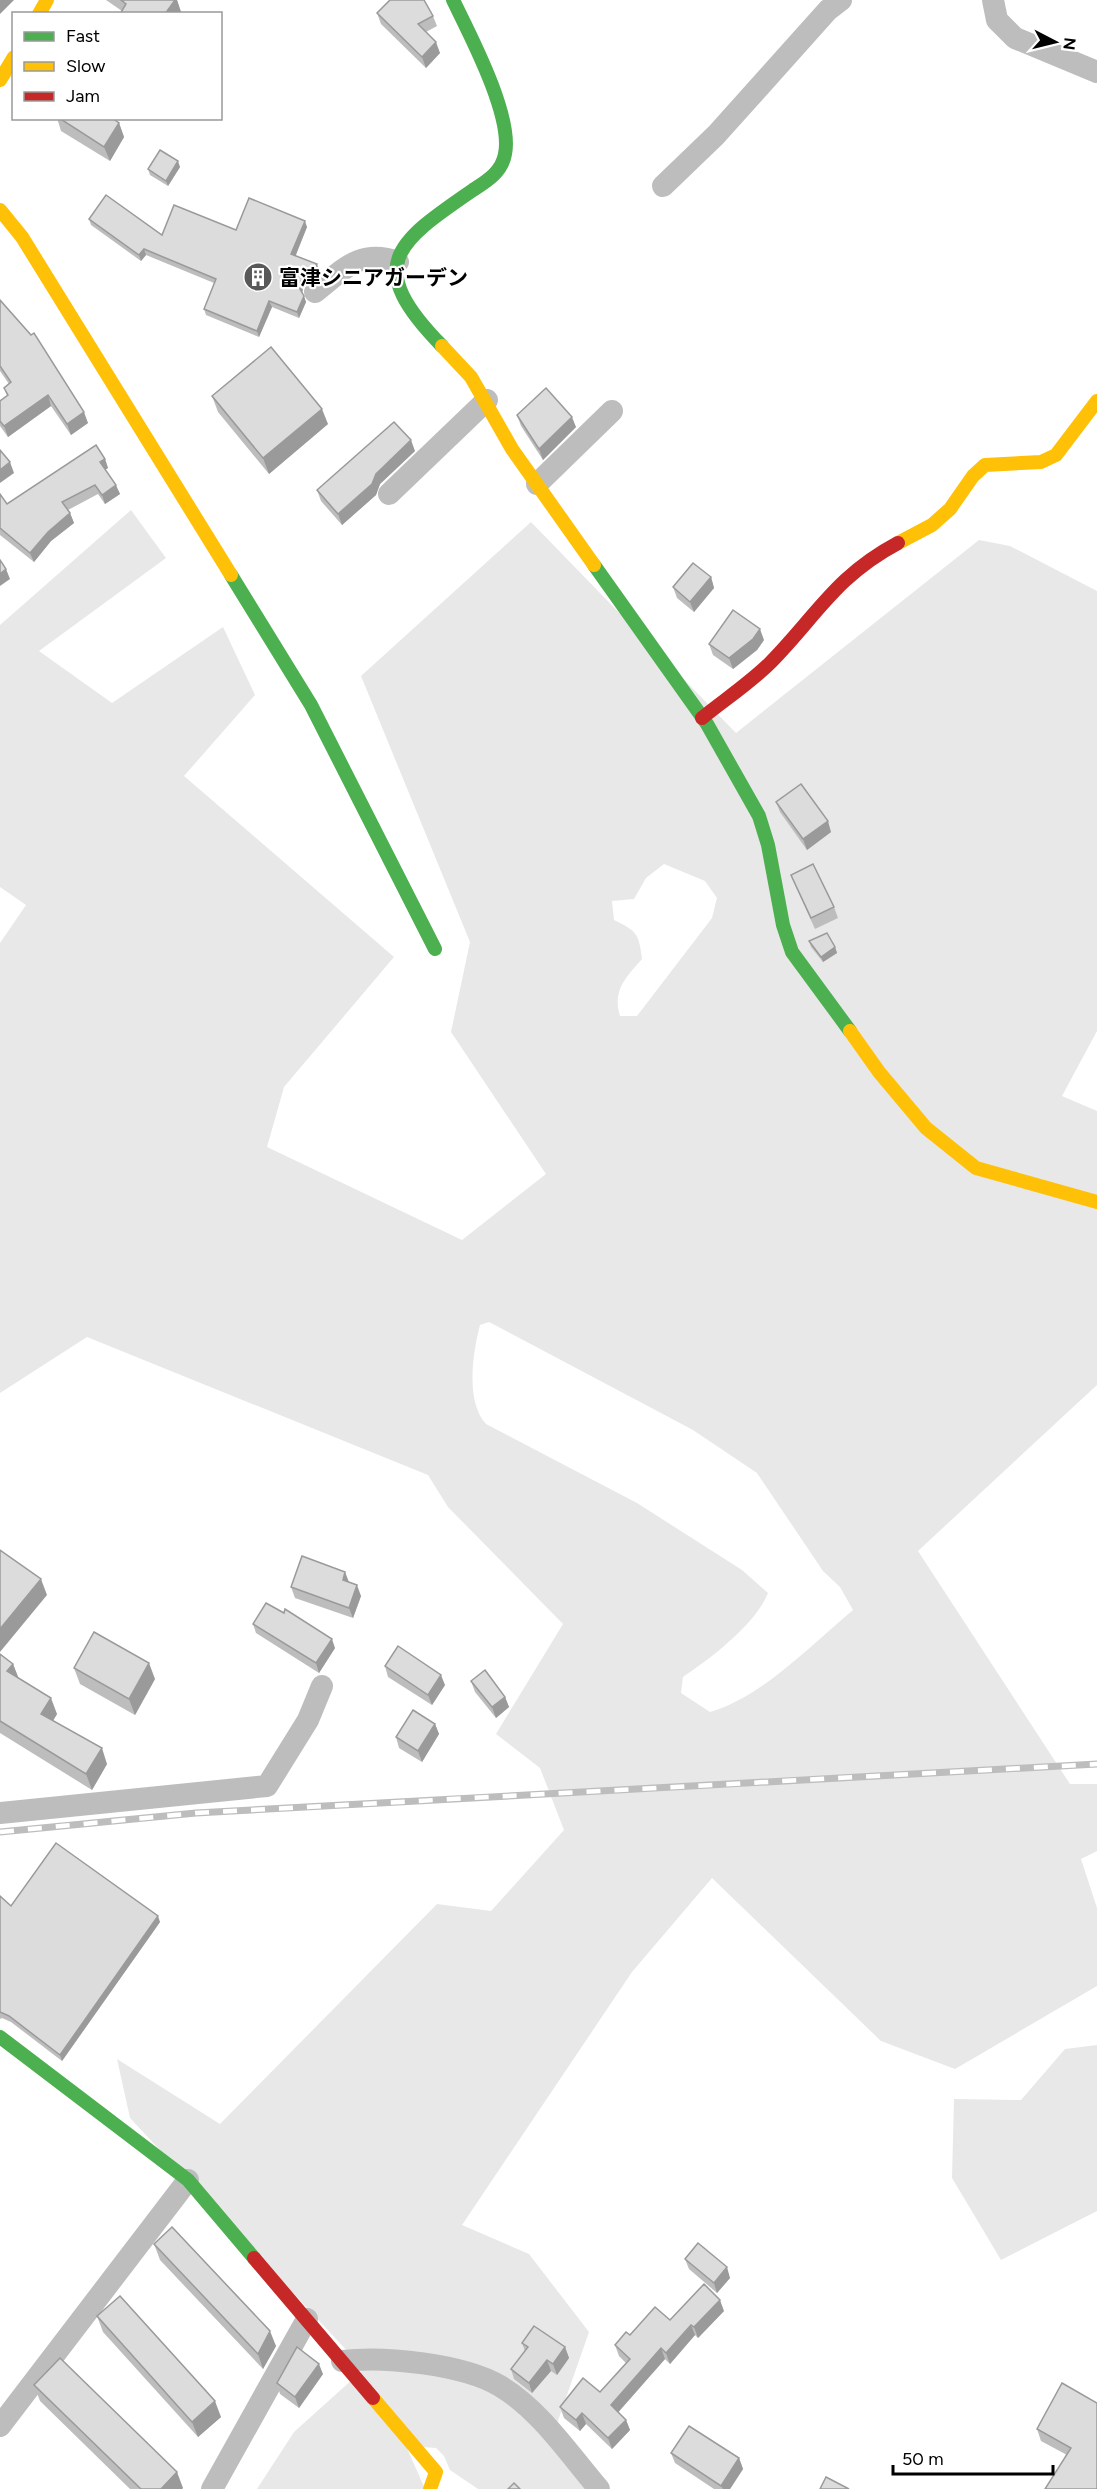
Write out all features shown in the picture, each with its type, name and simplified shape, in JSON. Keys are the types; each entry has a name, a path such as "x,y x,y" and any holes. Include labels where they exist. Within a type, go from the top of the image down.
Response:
{"main road":[{"path":"453,0 484,68 507,144 502,166 492,177 411,236 400,251 398,281 417,319 469,374 487,400 512,449 579,548 702,718 759,816 792,952 879,1072 926,1128 976,1168 1097,1202"},
{"path":"0,80 12,60"},
{"path":"0,210 22,237 311,705 435,949"},
{"path":"702,718 770,663 831,592 853,572 870,558 932,525 950,508 973,476 985,465 1041,462 1056,455 1097,401"},
{"path":"0,2037 188,2180 436,2472 430,2489"}],"street":[{"path":"663,186 716,135 828,10 840,0"},
{"path":"993,0 997,20 1014,38 1097,72"},
{"path":"315,292 351,264 367,256 381,256 398,261"},
{"path":"389,494 487,400"},
{"path":"537,484 612,411"},
{"path":"0,1813 267,1786 308,1720 322,1686"},
{"path":"0,2427 188,2180"},
{"path":"212,2489 307,2319"},
{"path":"342,2361 367,2358 408,2361 454,2370 500,2385 542,2420 599,2489"}],"shaded area":[{"path":"131,510 166,558 39,651 112,703 223,627 255,695 184,776 394,957 284,1087 267,1147 462,1240 546,1174 451,1032 470,942 361,676 531,522 736,733 979,540 1010,546 1097,591 1097,1031 1062,1096 1097,1111 1097,1385 918,1551 1070,1784 1097,1784 1097,1851 1081,1859 1097,1908 1097,1986 955,2069 881,2041 712,1878 632,1972 462,2225 529,2254 589,2332 553,2435 605,2489 478,2489 450,2470 444,2456 436,2448 406,2446 425,2489 257,2489 294,2432 364,2369 130,2118 117,2059 220,2124 437,1904 491,1911 564,1830 540,1768 496,1734 563,1624 448,1507 428,1475 87,1337 0,1393 0,943 26,905 0,887 0,625","holes":["664,864 705,881 717,898 712,918 637,1016 620,1016 619,992 626,978 642,959 636,934 614,920 612,901 634,899 646,878","489,1322 693,1430 757,1473 823,1571 840,1587 853,1610 767,1682 729,1705 710,1712 681,1693 683,1677 719,1651 743,1629 762,1605 768,1593 742,1570 637,1503 486,1424 475,1403 472,1376 480,1325"]},
{"path":"1097,2045 1097,2211 1001,2260 952,2178 954,2099 1021,2100 1065,2049"}],"building":[{"path":"121,0 175,0 166,12 121,12 126,4"},
{"path":"390,0 424,0 433,16 418,24 436,42 422,57 377,13"},
{"path":"62,120 115,120 119,123 104,147"},
{"path":"160,150 178,161 166,181 148,169"},
{"name":"富津シニアガーデン","path":"106,195 162,235 174,205 236,230 249,198 305,221 291,254 317,264 301,281 300,289 304,296 297,312 269,301 257,331 204,309 216,279 144,249 139,255 89,219"},
{"path":"0,300 31,335 34,333 84,412 67,424 48,395 4,426 0,421 0,401 8,395 4,388 11,382 0,366"},
{"path":"271,347 322,409 263,458 212,396"},
{"path":"546,388 572,417 539,449 517,415"},
{"path":"394,422 411,440 376,474 372,484 338,514 317,490"},
{"path":"96,445 105,459 100,462 116,485 102,495 95,485 62,502 70,513 48,532 30,553 0,528 0,494 7,504"},
{"path":"0,450 10,462 0,470"},
{"path":"0,560 6,569 0,574"},
{"path":"693,563 711,577 690,602 673,587"},
{"path":"733,610 760,629 753,639 729,658 709,644"},
{"path":"801,784 828,821 803,839 776,802"},
{"path":"813,864 834,907 811,918 791,875"},
{"path":"827,933 835,947 821,957 809,941"},
{"path":"0,1550 41,1579 0,1629"},
{"path":"302,1556 345,1572 343,1580 357,1585 349,1608 291,1587"},
{"path":"266,1603 284,1613 285,1609 332,1639 316,1663 253,1624"},
{"path":"94,1632 149,1663 129,1699 74,1668"},
{"path":"398,1646 441,1675 428,1695 385,1666"},
{"path":"0,1654 13,1664 7,1671 51,1698 41,1714 102,1748 86,1774 0,1721"},
{"path":"485,1670 505,1697 492,1707 471,1681"},
{"path":"413,1710 435,1724 418,1751 396,1737"},
{"path":"56,1843 158,1916 60,2055 9,2016 0,2012 0,1896 11,1906"},
{"path":"172,2227 270,2331 258,2354 154,2244"},
{"path":"698,2243 727,2267 714,2283 685,2259"},
{"path":"704,2284 720,2300 694,2327 691,2325 666,2353 661,2348 611,2405 626,2420 608,2438 582,2413 576,2420 560,2407 583,2378 600,2392 630,2359 615,2345 626,2332 630,2335 655,2307 670,2320"},
{"path":"120,2296 215,2401 192,2422 97,2316"},
{"path":"534,2326 565,2347 553,2364 547,2360 529,2383 511,2369 528,2347 522,2343"},
{"path":"297,2347 319,2364 295,2397 277,2383"},
{"path":"60,2358 177,2472 161,2489 141,2489 34,2385"},
{"path":"1062,2383 1097,2403 1097,2489 1045,2489 1071,2448 1037,2429"},
{"path":"689,2426 739,2458 721,2486 671,2453"},
{"path":"826,2477 849,2489 820,2489"},
{"path":"514,2483 520,2489 508,2489"}],"railway":[{"path":"0,1832 196,1813 1097,1764"}],"traffic: fast":[{"path":"442,346 418,319 403,295 397,276 399,258 408,242 424,226 497,171 505,154 506,138 497,98 453,0"},
{"path":"594,565 707,724 759,816 768,845 783,925 792,952 850,1031"},
{"path":"231,575 311,705 435,949"},
{"path":"0,2037 188,2180 254,2258"}],"traffic: slow":[{"path":"40,12 47,0"},
{"path":"0,80 12,60"},
{"path":"0,210 22,237 231,575"},
{"path":"442,346 471,377 512,449 594,565"},
{"path":"898,543 932,525 950,509 973,476 985,465 1041,462 1056,455 1097,401"},
{"path":"850,1031 879,1072 926,1128 976,1168 1097,1202"},
{"path":"373,2398 436,2472 430,2489"}],"traffic: jam":[{"path":"702,718 771,662 828,597 858,569 898,543"},
{"path":"254,2258 373,2398"}],"place":[{"name":"富津シニアガーデン","path":"258,277"}]}
